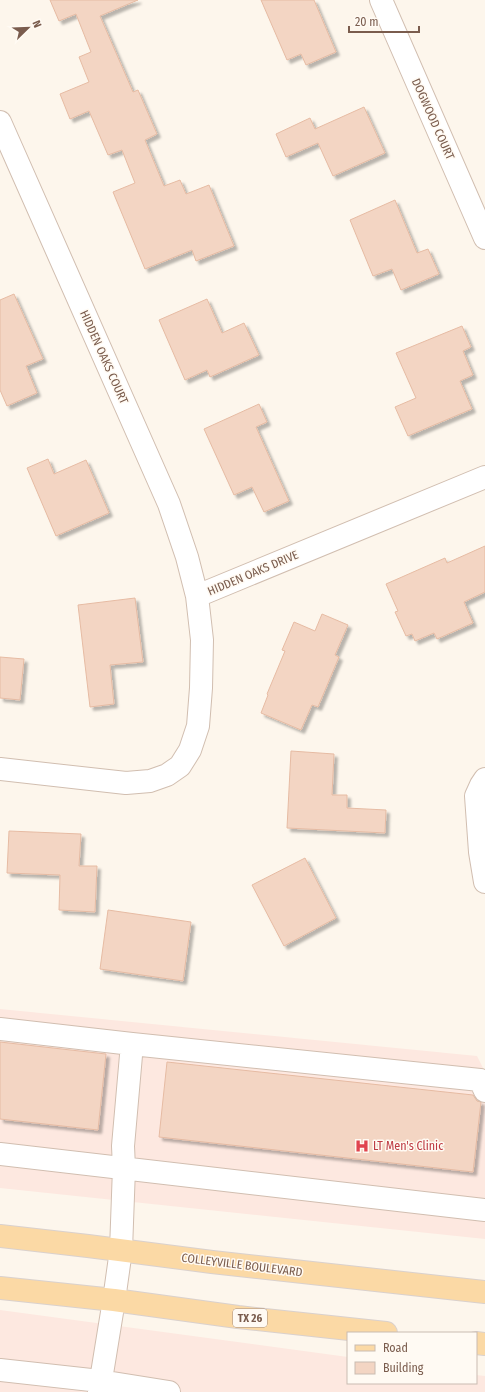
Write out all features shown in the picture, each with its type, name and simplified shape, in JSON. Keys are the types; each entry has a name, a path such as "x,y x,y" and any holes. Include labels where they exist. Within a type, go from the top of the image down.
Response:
{"main road":[{"name":"COLLEYVILLE BOULEVARD","path":"0,1236 212,1262 485,1292"},
{"name":"TX 26","path":"0,1288 114,1300 238,1317 377,1332"}],"street":[{"name":"DOGWOOD COURT","path":"381,0 485,238"},
{"name":"HIDDEN OAKS COURT","path":"0,122 169,504 187,557 197,596"},
{"name":"HIDDEN OAKS DRIVE","path":"0,769 126,783 150,781 167,775 180,766 190,750 198,726 201,688 202,640 197,596 485,477"},
{"path":"485,779 476,796 480,852 485,882"},
{"path":"0,1029 480,1080 485,1091"},
{"path":"100,1387 121,1250 124,1168 123,1146 132,1044"},
{"path":"0,1154 485,1210"},
{"path":"0,1370 100,1387 162,1392"}],"shaded area":[{"path":"0,1009 477,1056 485,1072 485,1239 0,1188"},
{"path":"0,1310 347,1357 347,1384 477,1384 477,1375 485,1376 485,1392 0,1392"}],"building":[{"path":"50,0 138,0 100,16 133,92 138,90 157,134 145,140 164,186 180,180 186,194 209,185 234,246 196,261 192,250 145,269 113,192 135,183 122,150 108,155 89,111 70,119 60,94 89,82 79,57 91,52 76,14 59,21"},
{"path":"261,0 314,0 336,52 306,65 301,54 287,60"},
{"path":"364,107 385,153 333,176 318,143 286,157 276,134 310,118 315,129"},
{"path":"395,200 417,253 428,249 439,274 401,290 392,269 373,276 350,220"},
{"path":"14,294 43,359 26,366 37,393 7,406 0,390 0,300"},
{"path":"207,299 222,333 244,323 259,355 210,377 207,370 185,380 159,320"},
{"path":"462,326 471,347 463,351 473,375 460,381 472,409 408,436 395,407 416,398 396,353"},
{"path":"259,404 267,422 256,427 289,501 264,512 252,487 234,495 204,429"},
{"path":"48,459 54,474 86,460 109,513 56,536 27,468"},
{"path":"485,546 485,592 464,602 473,623 437,639 434,633 415,641 412,634 406,636 395,612 398,611 386,584 445,558 447,563"},
{"path":"135,598 143,662 110,665 114,704 90,707 78,605"},
{"path":"322,614 348,625 335,655 339,657 318,707 312,705 301,730 261,713 268,695 267,694 285,651 282,650 294,622 315,631"},
{"path":"0,657 24,659 20,700 0,698"},
{"path":"291,751 334,754 332,795 347,795 347,808 386,810 385,833 287,828"},
{"path":"9,831 81,834 79,866 97,866 95,912 59,910 60,875 7,873"},
{"path":"305,858 336,918 284,946 252,885"},
{"path":"108,910 191,922 183,981 100,969"},
{"path":"0,1042 106,1054 98,1130 0,1119"},
{"path":"167,1062 473,1095 477,1101 481,1102 473,1172 159,1137"}],"place":[{"name":"LT Men's Clinic","path":"362,1146"}]}
